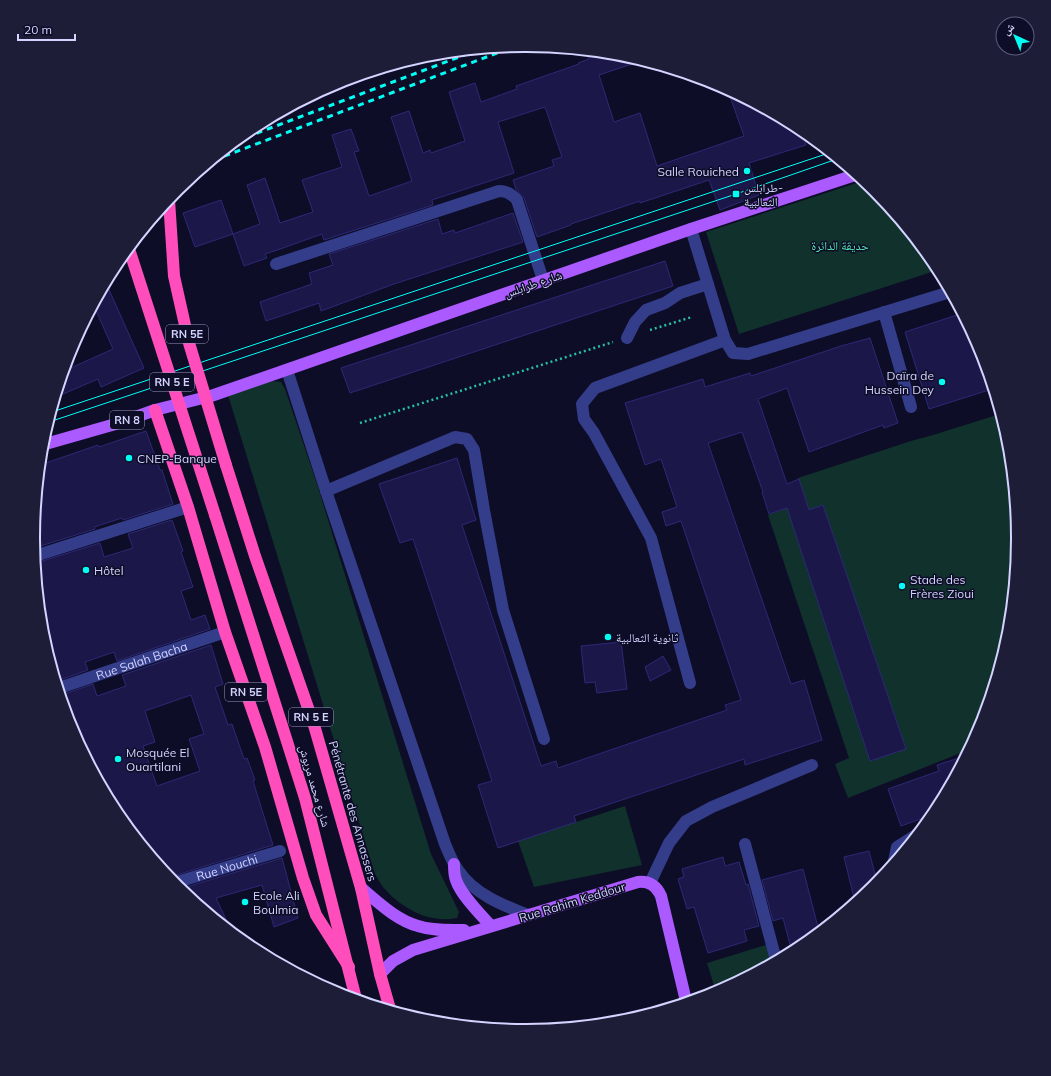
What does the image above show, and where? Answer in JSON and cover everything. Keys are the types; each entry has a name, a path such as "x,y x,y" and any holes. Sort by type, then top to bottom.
{"highway":[{"name":"RN 5E","path":"170,208 174,276 190,343 226,465"},
{"name":"شارع محمد مربوش","path":"131,255 305,798 355,993"},
{"name":"RN 5E","path":"155,410 188,507 225,632 265,747 303,878 316,915 349,967"},
{"name":"Pénétrante des Annassers","path":"226,465 255,556 314,725 361,888 380,974 388,1004"}],"main road":[{"name":"شارع طرابلس","path":"155,410 212,396 543,280 850,177"},
{"name":"RN 8","path":"49,443 119,423 155,410"},
{"path":"454,864 456,880 460,887 490,926"},
{"name":"Rue Rahim Keddour","path":"380,974 393,961 413,950 638,882 644,881 650,883"},
{"path":"650,883 655,886 661,896 685,997"},
{"path":"361,888 406,922 432,930 478,930"}],"street":[{"path":"276,264 499,191 504,191 509,192 516,200 543,280"},
{"path":"692,229 725,340 733,353 748,354 945,293"},
{"path":"628,338 635,322 646,310 665,303 680,293 708,284"},
{"path":"884,312 911,407"},
{"path":"690,683 651,538 594,432 584,419 582,404 595,388 725,340"},
{"path":"287,370 326,492 440,832 454,864 466,879 482,894 501,904 528,915"},
{"path":"326,492 456,437 468,439 474,450 503,610 544,739"},
{"path":"41,554 188,507"},
{"name":"Rue Salah Bacha","path":"64,686 225,632"},
{"path":"650,883 669,843 686,821 712,807 812,765"},
{"path":"896,852 897,847 904,843"},
{"path":"745,844 774,954"},
{"name":"Rue Nouchi","path":"181,880 280,851"}],"path":[{"path":"360,423 692,317"}],"green space":[{"name":"حديقة الدائرة","path":"857,183 891,218 911,242 932,272 739,334 706,232"},
{"path":"271,381 281,382 285,389 317,484 431,854 459,912 457,918 436,919 416,913 398,902 390,895 375,874 228,395"},
{"name":"Stade des Frères Zioui","path":"995,416 1002,443 1010,506 1010,570 1002,633 985,694 961,753 848,798 835,764 849,758 768,515 806,501 798,478"},
{"path":"625,806 642,865 534,887 518,841"},
{"path":"769,944 772,955 714,986 707,963"}],"building":[{"path":"588,57 631,64 599,75 614,122 640,113 657,166 744,136 731,98 795,134 805,141 806,145 749,163 759,195 720,210 709,180 640,203 640,201 537,237 524,198 516,189 513,180 554,166 552,160 562,157 545,107 498,122 514,173 432,200 433,205 324,240 322,234 265,254 267,258 244,266 233,234 260,224 247,185 265,178 280,223 313,212 302,180 342,167 332,135 351,129 359,151 354,152 369,196 412,181 391,117 409,111 423,153 430,150 431,153 465,141 449,92 475,83 481,102 517,89 516,86 579,64 578,63 589,59"},
{"path":"221,200 233,234 195,247 183,213"},
{"path":"513,213 523,242 394,284 321,311 319,303 266,321 260,302 312,284 309,273 333,265 329,254 438,219 442,234 454,230 455,233"},
{"path":"665,261 673,286 350,393 341,368"},
{"path":"109,289 144,368 101,387 98,379 62,394 71,368 113,349 96,311"},
{"path":"957,315 974,352 988,390 929,409 905,332"},
{"path":"870,338 898,423 884,428 883,425 809,452 787,388 758,399 787,484 799,479 809,510 823,505 906,749 870,761 787,508 769,514 742,432 708,443 791,684 804,680 822,740 745,765 744,759 574,816 576,822 498,848 478,785 492,781 413,539 400,543 379,484 457,458 476,520 462,525 541,766 556,761 558,768 727,710 725,705 741,700 681,521 666,526 662,512 677,507 661,459 645,465 625,403 703,379 705,387 750,373 751,376 841,346"},
{"path":"146,431 160,470 162,470 173,504 123,520 122,518 94,527 95,529 40,546 41,506 46,463 98,445 99,447"},
{"path":"172,520 183,551 181,552 193,587 181,591 191,620 205,615 210,629 117,661 114,652 85,662 88,670 62,679 49,633 44,601 41,562 100,543 104,557 133,548 128,534"},
{"path":"621,642 627,689 597,693 595,682 585,683 581,646"},
{"path":"211,645 223,684 215,687 228,725 232,724 244,759 247,758 255,780 253,781 273,845 176,875 160,858 140,834 105,781 77,724 66,693 93,684 97,696 126,686 122,675","holes":["191,695 204,734 189,739 200,771 157,786 143,746 155,742 145,711"]},
{"path":"663,656 671,670 650,681 645,667"},
{"path":"958,758 946,781 922,819 901,826 888,789 939,771 937,765"},
{"path":"869,851 875,875 853,896 844,857"},
{"path":"723,857 725,866 739,862 746,885 748,884 759,926 744,930 747,941 708,953 694,907 687,909 678,879 684,877 682,869"},
{"path":"282,858 298,918 274,927 262,885 216,898 226,920 188,887"},
{"path":"803,869 818,925 790,945 783,918 773,921 762,880"}],"tram line":[{"path":"58,410 823,155"},
{"path":"55,420 831,161"}],"railway":[{"path":"228,155 495,54"},
{"path":"258,133 457,58"}],"place":[{"name":"Salle Rouiched","path":"747,171"},
{"name":"طرابلس- الثعالبية","path":"736,194"},
{"name":"Daïra de Hussein Dey","path":"942,382"},
{"name":"CNEP-Banque","path":"129,458"},
{"name":"Hôtel","path":"86,570"},
{"name":"Stade des Frères Zioui","path":"902,586"},
{"name":"ثانوية الثعالبية","path":"608,637"},
{"name":"Mosquée El Ouartilani","path":"118,759"},
{"name":"Ecole Ali Boulmia","path":"245,902"}]}
